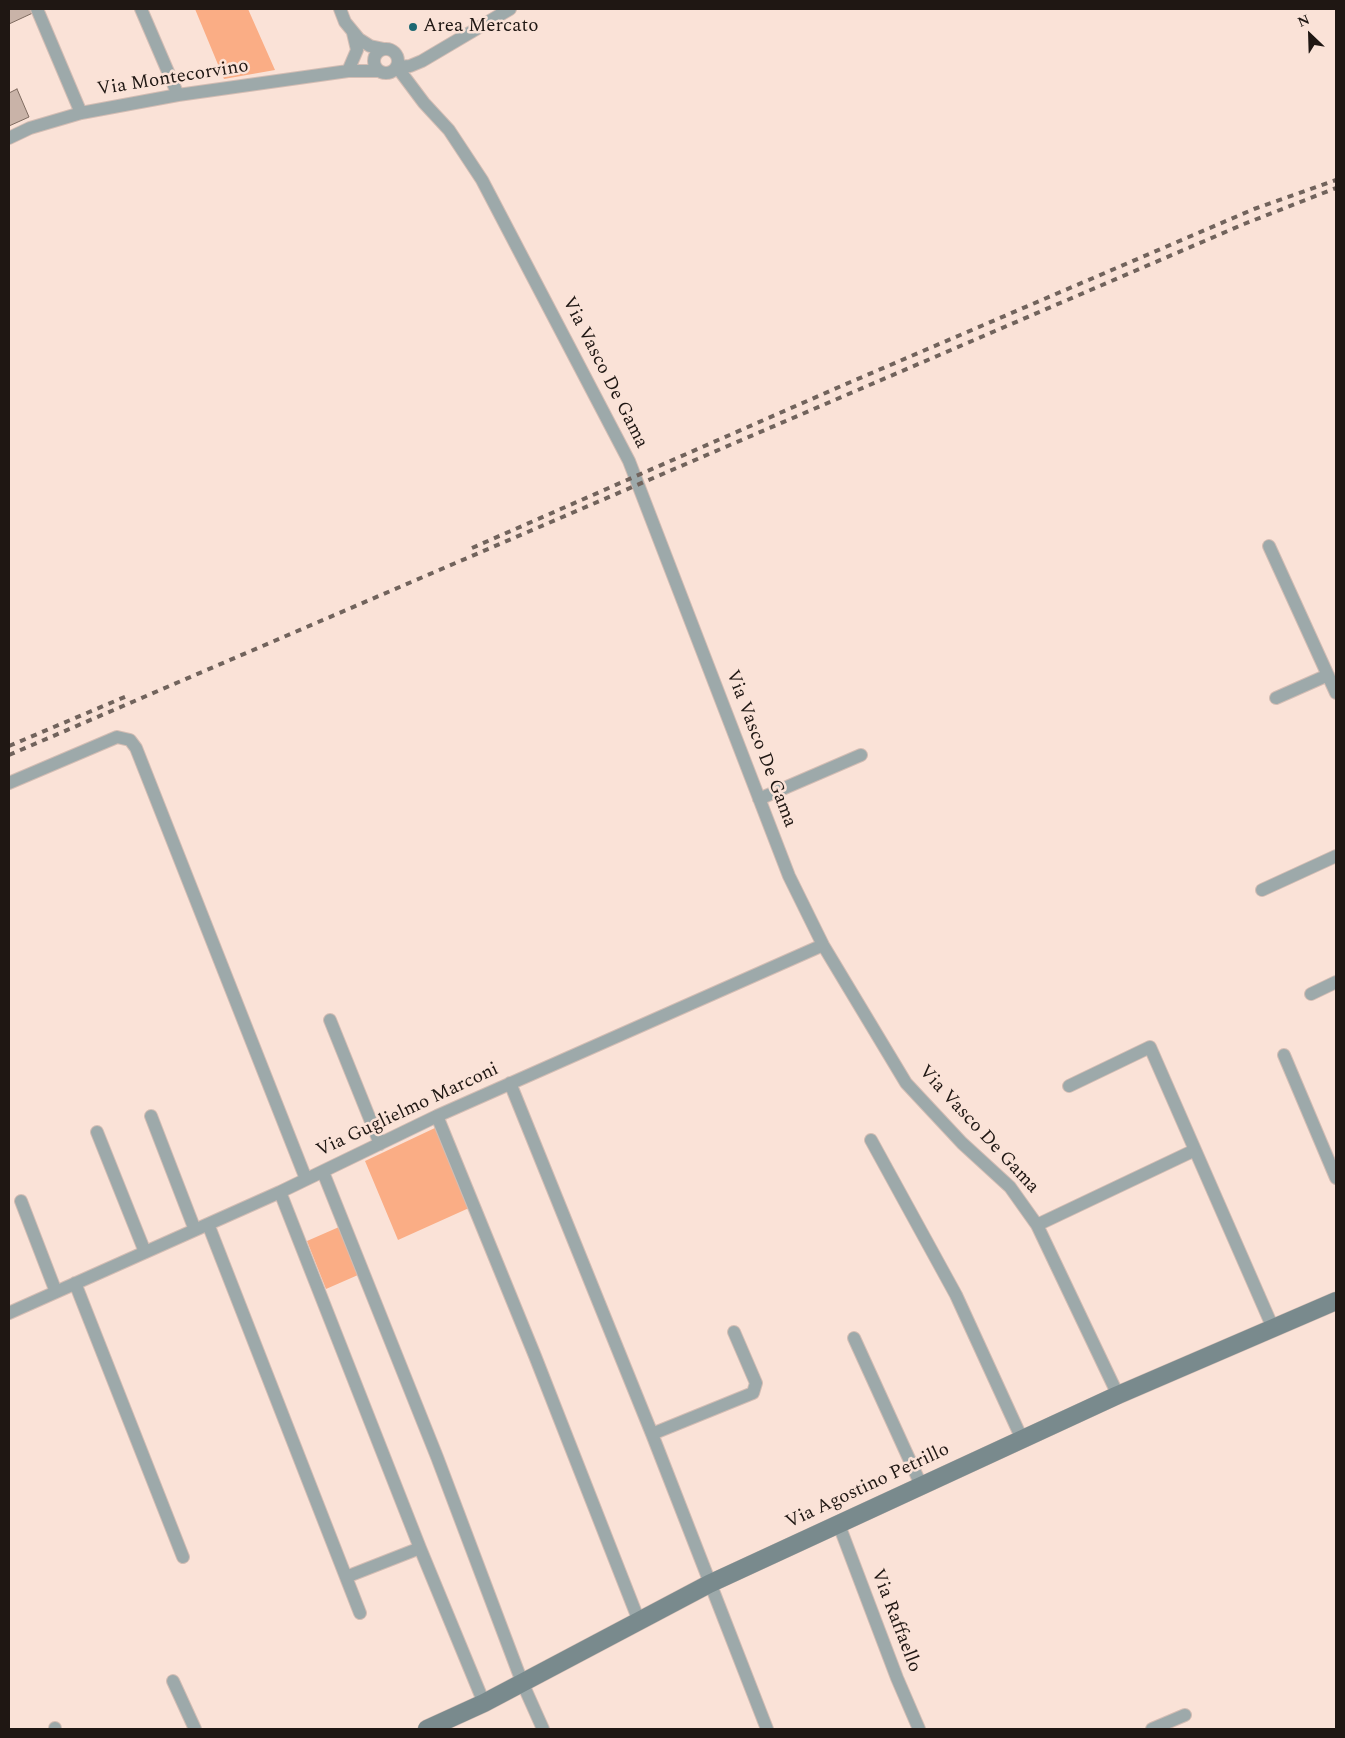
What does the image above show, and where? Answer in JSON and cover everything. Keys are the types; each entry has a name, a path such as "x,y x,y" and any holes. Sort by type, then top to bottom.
{"street":[{"path":"37,9 81,113"},
{"path":"142,9 178,95"},
{"path":"340,9 353,33 358,50 363,54 384,52 421,56 433,54"},
{"name":"Via Montecorvino","path":"9,138 30,128 81,113 178,95 348,71 388,70 410,66 510,9"},
{"path":"353,33 370,46 384,52 398,59 388,70 374,64 384,52"},
{"path":"348,71 358,50"},
{"name":"Via Montecorvino","path":"348,71 384,52"},
{"name":"Via Vasco De Gama","path":"388,70 412,88 449,130 482,180 629,461 789,876 823,945 906,1083 962,1142 1010,1186 1037,1225 1118,1395"},
{"path":"1269,546 1336,694"},
{"path":"1276,698 1328,675"},
{"path":"9,783 117,737 130,740 136,748 306,1179"},
{"path":"759,799 861,755"},
{"path":"1262,890 1336,856"},
{"name":"Via Guglielmo Marconi","path":"9,1313 280,1192 437,1116 823,945"},
{"path":"1311,994 1336,982"},
{"path":"330,1020 380,1144"},
{"path":"1069,1086 1150,1047 1273,1328"},
{"path":"1284,1055 1336,1178"},
{"path":"510,1083 652,1434 767,1729"},
{"path":"151,1116 195,1230"},
{"path":"437,1116 640,1621"},
{"path":"97,1132 145,1252"},
{"path":"871,1140 956,1295 1022,1439"},
{"path":"1037,1225 1195,1150"},
{"path":"323,1172 436,1457 522,1682 543,1729"},
{"path":"280,1192 420,1548 484,1703"},
{"path":"20,1201 56,1292"},
{"path":"208,1224 360,1612"},
{"path":"75,1283 183,1557"},
{"name":"Via Agostino Petrillo","path":"427,1729 484,1703 709,1584 1118,1395 1336,1301"},
{"path":"652,1434 754,1393 756,1383 734,1332"},
{"path":"854,1338 921,1485"},
{"name":"Via Raffaello","path":"839,1525 897,1678 919,1729"},
{"path":"346,1577 420,1548"},
{"path":"173,1681 195,1729"},
{"path":"1152,1729 1185,1715"}],"shaded area":[{"path":"195,9 248,9 275,70 224,79"},
{"path":"437,1127 469,1208 398,1240 365,1161"},
{"path":"339,1227 358,1275 326,1289 307,1241"}],"building":[{"path":"9,9 36,9 37,11 9,24"},
{"path":"17,89 29,117 9,126 9,93"}],"railway":[{"path":"472,548 839,387 1254,209 1336,180"},
{"path":"9,755 1244,224 1336,188"},
{"path":"9,746 127,696"}],"place":[{"name":"Area Mercato","path":"413,27"}]}
